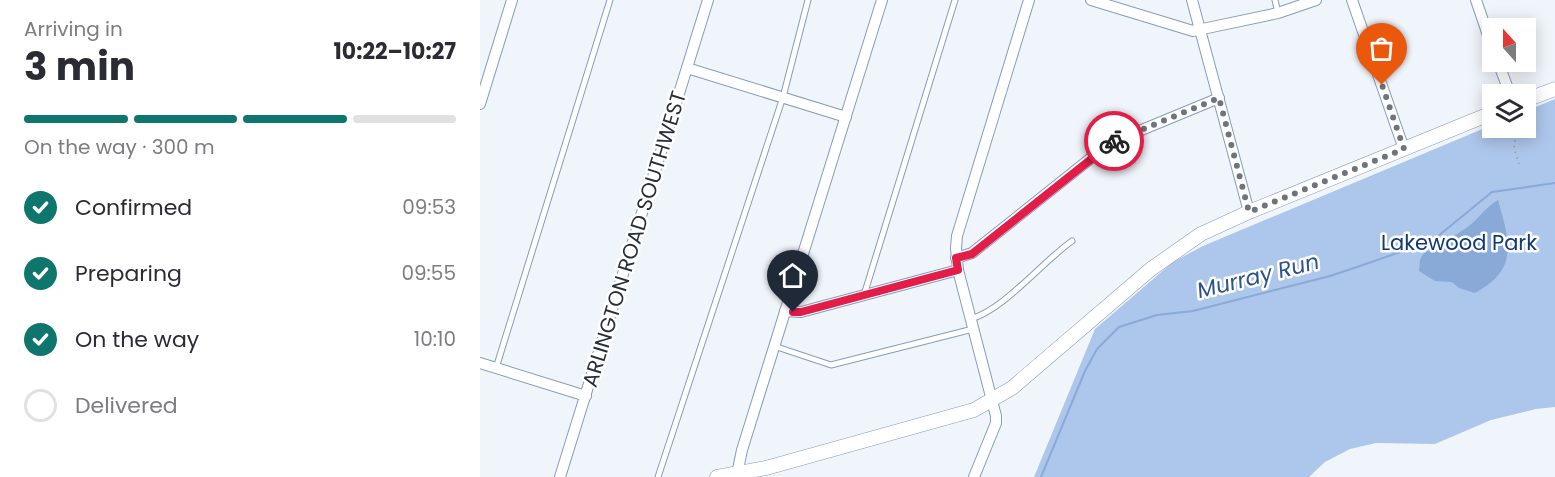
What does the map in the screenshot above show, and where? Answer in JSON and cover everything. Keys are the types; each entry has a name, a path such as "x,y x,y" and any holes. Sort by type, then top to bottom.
{"main road":[{"path":"1536,96 1555,89"},
{"path":"717,477 960,416 1012,387 1184,244 1216,226 1482,117"}],"street":[{"path":"480,104 512,0"},
{"name":"ARLINGTON ROAD SOUTHWEST","path":"560,477 708,0"},
{"path":"736,474 882,0"},
{"path":"974,477 996,423 996,416 957,264 957,236 1029,0"},
{"path":"1091,0 1185,29 1200,30 1278,13 1316,0"},
{"path":"1192,0 1249,212"},
{"path":"1352,0 1404,149"},
{"path":"1476,0 1482,18"},
{"path":"687,68 846,117"},
{"path":"785,311 801,312 864,295 957,264 1110,143 1219,98"},
{"path":"480,363 586,396"}],"lane":[{"path":"496,368 610,0"},
{"path":"657,477 783,98 808,0"},
{"path":"864,295 955,0"},
{"path":"1275,0 1278,13"},
{"path":"774,346 831,365 972,324 1072,241"}],"path":[{"path":"1515,138 1514,148 1519,164"}],"green space":[{"name":"Lakewood Park","path":"1555,99 1555,407 1536,409 1491,420 1435,444 1376,443 1350,449 1325,462 1309,477 1034,477 1095,329 1173,262 1203,246 1482,129 1482,138 1536,138 1536,107"}],"shaded area":[{"path":"1498,200 1505,228 1507,252 1505,264 1489,284 1475,293 1459,288 1452,282 1435,281 1419,271 1423,254 1469,226"}],"waterway":[{"name":"Murray Run","path":"1041,477 1085,371 1097,349 1119,327 1157,315 1193,311 1330,276 1432,241 1492,192 1555,183"}],"way so far":[{"path":"1114,141 1219,98 1249,212 1404,149 1382,85"}],"route":[{"path":"793,312 801,312 958,270 956,258 972,254 1114,141"}]}
